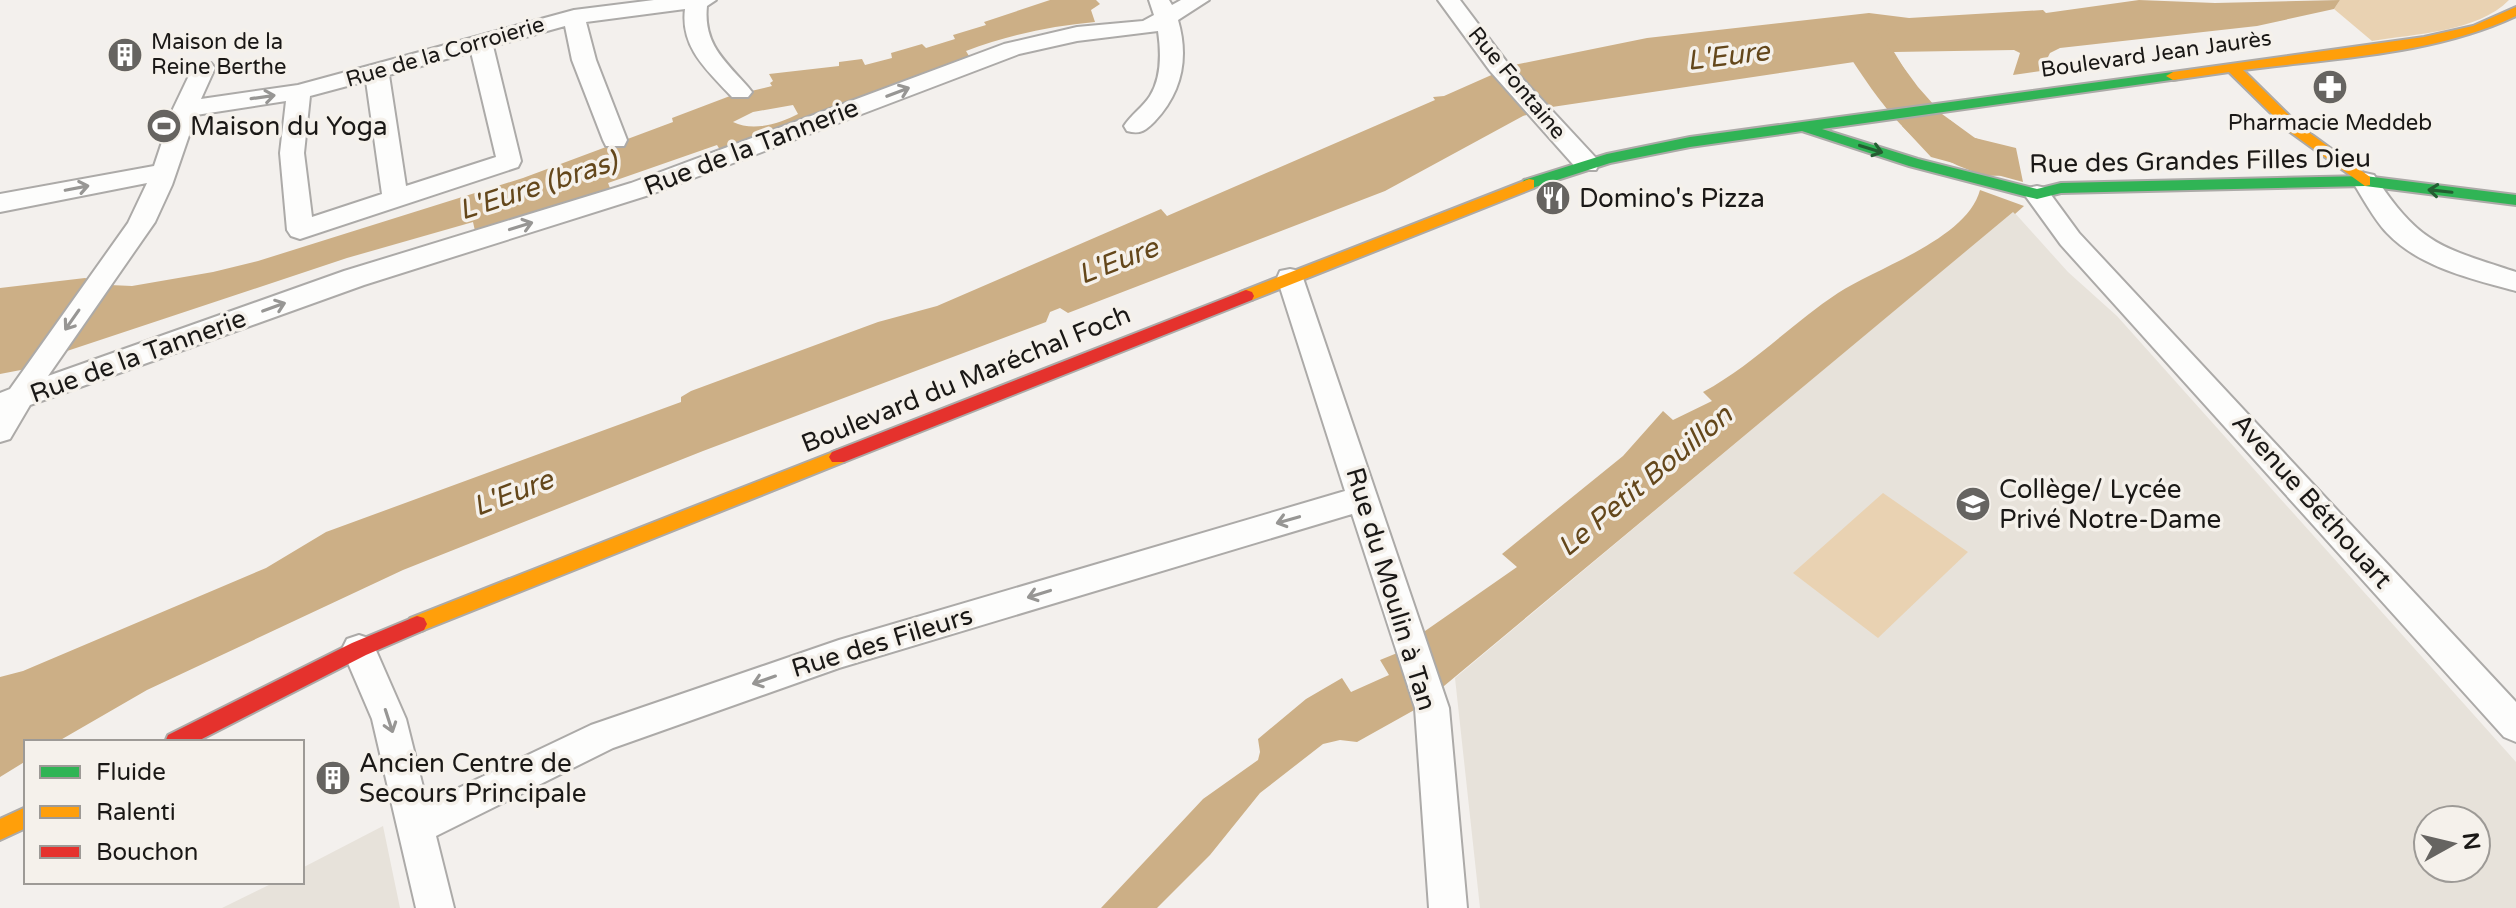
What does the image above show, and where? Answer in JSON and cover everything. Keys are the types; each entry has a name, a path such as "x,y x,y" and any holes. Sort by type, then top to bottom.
{"main road":[{"name":"Boulevard Jean Jaurès","path":"1797,126 2233,68 2437,37 2484,27 2516,11"},
{"path":"2233,68 2295,129 2365,181"},
{"name":"Rue des Grandes Filles Dieu","path":"1797,126 2030,193 2061,188 2365,181 2516,200"},
{"name":"Boulevard du Maréchal Foch","path":"179,740 359,649 447,611 1514,190 1587,164 1690,142 1797,126"},
{"path":"0,830 24,818"}],"street":[{"path":"697,0 693,31 701,48 740,92"},
{"name":"Rue de la Corroierie","path":"185,109 299,92 574,17 705,0"},
{"name":"Rue de la Tannerie","path":"8,402 354,278 640,189 1012,49 1056,37 1148,27 1163,8 1198,0"},
{"name":"Rue Fontaine","path":"1449,0 1538,114 1587,164"},
{"path":"1136,126 1164,92 1170,54 1163,8"},
{"path":"574,17 584,60 615,140"},
{"path":"299,92 292,153 300,230 509,161 480,42"},
{"path":"0,431 8,402 38,367 105,272 127,247 144,217 203,68"},
{"path":"377,72 395,199"},
{"path":"0,203 163,172"},
{"path":"2365,181 2397,227 2417,243 2447,258 2516,282"},
{"name":"Avenue Béthouart","path":"2030,193 2516,726"},
{"name":"Rue du Moulin à Tan","path":"1290,278 1432,708 1448,908"},
{"name":"Rue des Fileurs","path":"416,827 603,736 824,659 1363,498"},
{"path":"359,649 389,719 435,908"}],"shaded area":[{"path":"2340,0 2509,0 2496,11 2463,25 2372,41 2334,9"},
{"name":"Collège/ Lycée Privé Notre-Dame","path":"2013,211 2068,272 2117,316 2516,762 2516,908 1480,908 1455,678"},
{"path":"1883,493 1968,552 1878,638 1793,573"},
{"path":"383,826 400,908 222,908 271,884 304,884 304,867"}],"water":[{"name":"L'Eure (bras)","path":"1050,0 1096,0 1100,4 1091,10 1095,22 1030,32 982,45 966,51 969,56 720,150 717,145 608,183 610,188 475,231 473,222 347,258 67,351 26,369 0,374 0,288 85,278 110,285 132,286 258,261 523,178 673,122 672,118 730,96 772,86 769,74 839,66 839,62 862,59 865,65 892,58 891,53 922,44 926,48 955,39 953,35 986,25 984,22","holes":["793,105 798,114 766,126 733,122 753,112"]},
{"name":"L'Eure","path":"2139,0 2215,3 2340,0 2334,9 2257,26 2060,48 2050,53 2041,71 2013,75 2020,53 2014,50 1894,52 1918,91 1886,95 1861,61 1552,107 1523,116 1385,191 1068,313 1060,308 1050,312 1046,322 703,451 403,570 147,690 60,740 24,740 24,762 0,777 0,677 23,671 266,568 326,532 681,402 681,397 691,391 878,322 937,306 1161,209 1167,216 1435,100 1433,97 1444,96 1514,65 1647,38 1869,13 1909,18 2043,10 2046,13"},
{"path":"1950,120 1971,137 2016,148 2023,182 1931,157 1902,126"},
{"path":"1980,190 2024,206 1432,696 1415,638 1517,567 1502,554 1623,456 1663,411 1673,420 1712,401 1703,392 1739,370 1838,293 1940,237 1972,207"},
{"path":"1407,649 1425,704 1357,742 1340,740 1323,744 1260,793 1210,855 1157,908 1101,908 1203,799 1258,760 1258,739 1306,699 1342,678 1351,692 1389,675 1380,660"}],"waterway":[{"name":"Le Petit Bouillon","path":"1860,39 1901,97 1939,136 1958,149 1994,162"}],"traffic: fast":[{"path":"1529,184 1607,159 1690,142 2173,76"},
{"path":"1808,129 1914,163 2037,194 2061,188 2365,181 2516,200"}],"traffic: slow":[{"path":"2173,76 2424,41 2477,29 2516,11"},
{"path":"2233,68 2295,129 2365,181"},
{"path":"1246,296 1529,184"},
{"path":"417,624 838,457"},
{"path":"0,830 24,818"}],"traffic: jam":[{"path":"838,457 1246,296"},
{"path":"179,740 359,649 417,624"}],"place":[{"name":"Maison de la Reine Berthe","path":"125,55"},
{"name":"Pharmacie Meddeb","path":"2330,87"},
{"name":"Maison du Yoga","path":"164,126"},
{"name":"Domino's Pizza","path":"1553,198"},
{"name":"Collège/ Lycée Privé Notre-Dame","path":"1973,504"},
{"name":"Ancien Centre de Secours Principale","path":"333,778"}]}
